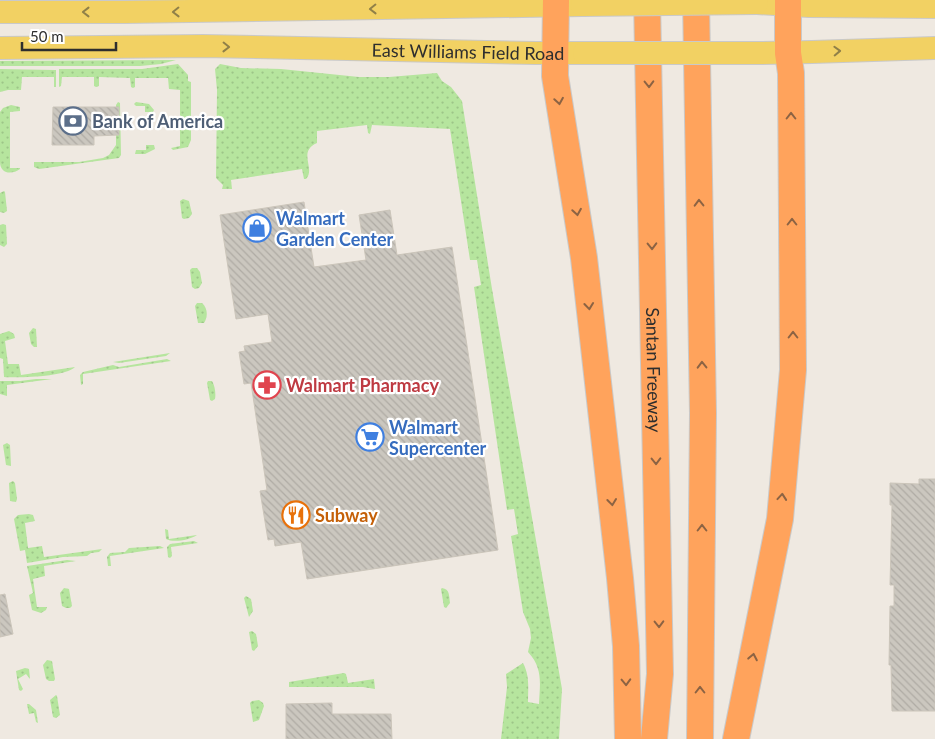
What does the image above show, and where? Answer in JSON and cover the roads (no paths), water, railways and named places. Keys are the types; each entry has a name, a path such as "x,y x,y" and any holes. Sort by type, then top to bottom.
{"highway":[{"name":"Santan Freeway","path":"647,0 660,674 654,739"},
{"path":"696,0 703,413 700,739"},
{"path":"556,2 555,76 584,258 614,515 626,646 628,739"},
{"path":"736,739 780,519 792,380 791,82 788,52 788,2"}],"main road":[{"path":"0,12 205,11 556,2 582,5 788,2 935,6"},
{"path":"107,47 131,38 181,34 192,29 205,11"},
{"name":"East Williams Field Road","path":"0,48 204,46 584,53 788,52 935,48"}],"place":[{"name":"Bank of America","path":"73,121"},
{"name":"Walmart Garden Center","path":"257,228"},
{"name":"Walmart Pharmacy","path":"267,385"},
{"name":"Walmart Supercenter","path":"370,437"},
{"name":"Subway","path":"296,515"}]}
